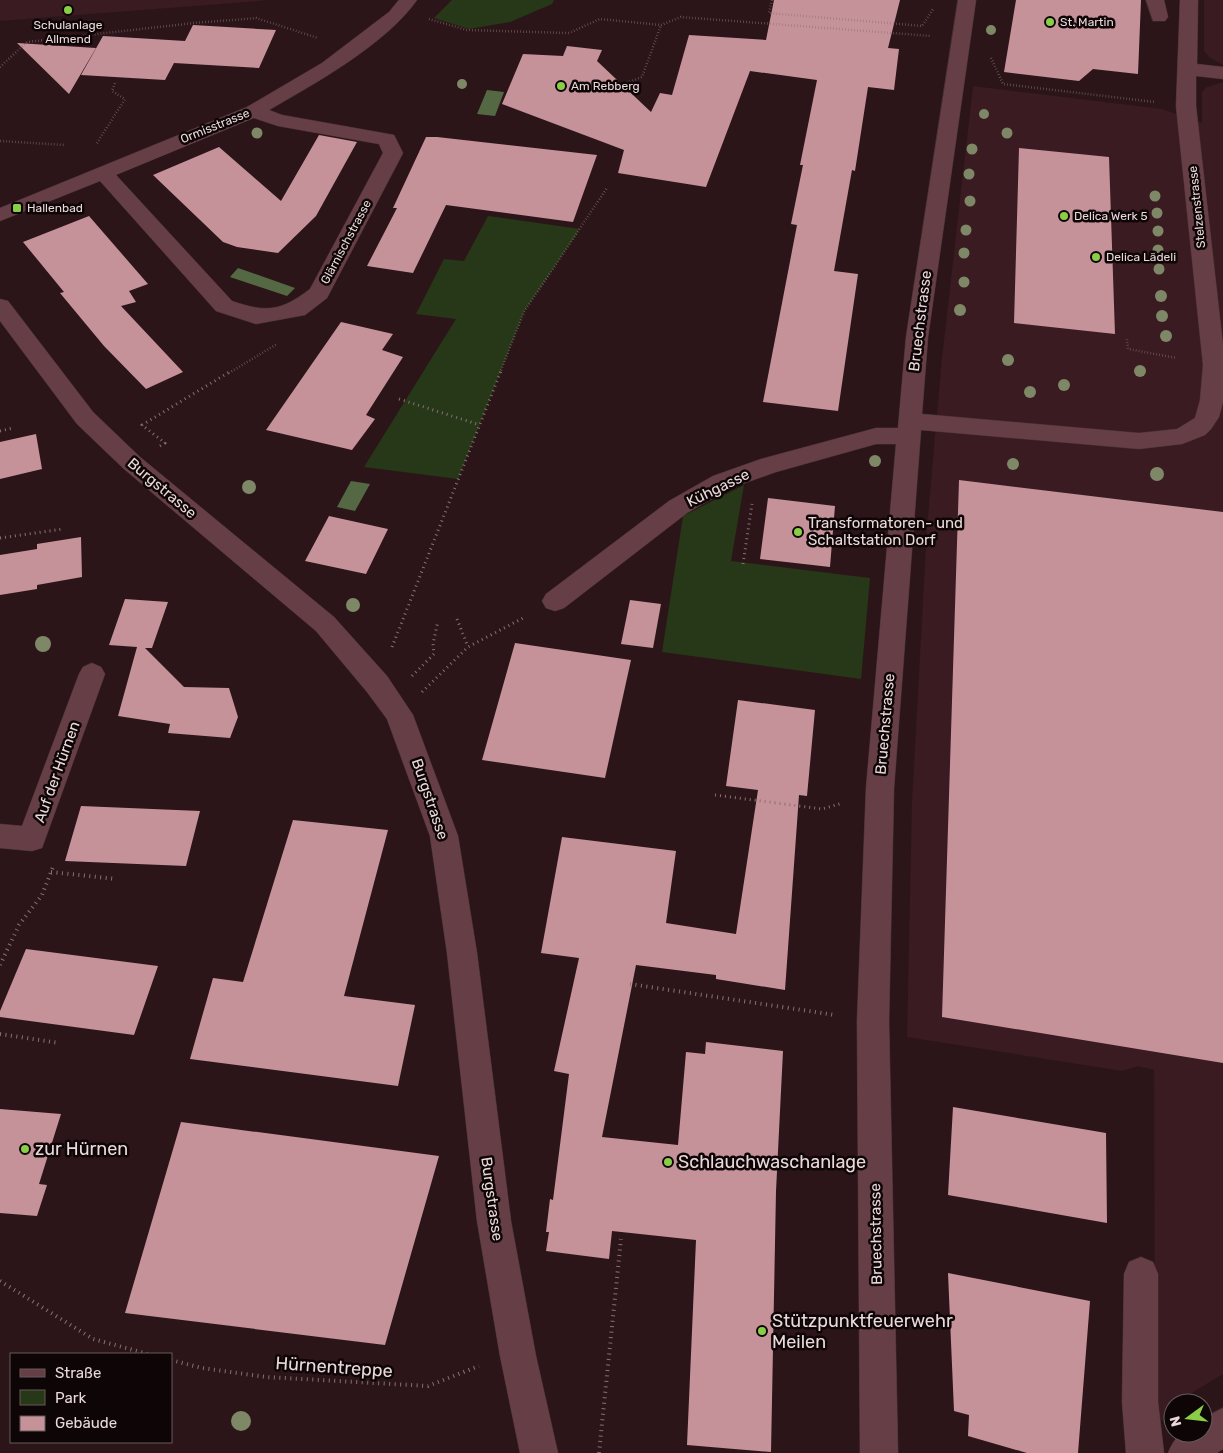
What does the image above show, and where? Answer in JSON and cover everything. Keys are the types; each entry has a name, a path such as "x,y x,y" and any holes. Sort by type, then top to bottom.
{"street":[{"name":"Bruechstrasse","path":"879,1453 874,1001 880,788 917,338 967,0"},
{"name":"Stelzenstrasse","path":"1189,0 1186,106 1214,365 1212,394 1208,413"},
{"name":"Ormisstrasse","path":"0,215 254,110 329,67 404,5"},
{"path":"1188,69 1223,73"},
{"name":"Glärnischstrasse","path":"102,172 224,306 256,317 297,310 319,293 392,153 387,139 278,120 254,110"},
{"name":"Burgstrasse","path":"0,306 85,418 132,463 325,624 377,684 399,715 444,836 462,953 494,1221 518,1356 539,1453"},
{"name":"Kühgasse","path":"555,601 678,507 722,482 758,468 909,429 1132,441 1185,434 1197,430 1205,422 1208,413"},
{"name":"Auf der Hürnen","path":"0,836 32,839 92,674"},
{"path":"1141,1274 1140,1402 1145,1453"},
{"path":"1187,1453 1223,1426"}],"path":[{"path":"772,0 769,13 922,26 935,7"},
{"path":"404,5 467,30 570,32 600,19 660,25 681,17 934,36"},
{"path":"0,67 27,42 256,18 326,41"},
{"path":"613,88 642,77 660,25"},
{"path":"988,50 1003,84 1157,102"},
{"path":"94,148 125,99 112,91 115,83"},
{"path":"0,141 65,145"},
{"path":"377,684 524,312 607,188"},
{"path":"165,443 142,425 290,336 301,318 297,310"},
{"path":"1127,339 1128,349 1176,358"},
{"path":"399,399 480,425"},
{"path":"0,432 13,428"},
{"path":"744,564 758,468"},
{"path":"0,538 63,529"},
{"path":"416,698 468,647 555,601"},
{"path":"457,619 468,647"},
{"path":"424,665 434,654 433,644 438,621"},
{"path":"715,795 822,809 847,801"},
{"path":"0,965 19,925 42,895 55,860 32,839"},
{"path":"51,872 116,879"},
{"path":"630,984 844,1016"},
{"path":"0,1034 59,1042"},
{"path":"599,1453 621,1239"},
{"path":"0,1280 93,1339 144,1353"},
{"name":"Hürnentreppe","path":"172,1360 200,1368 294,1380 428,1386 444,1381 465,1370 486,1364"}],"shaded area":[{"name":"Schulanlage Allmend","path":"0,0 271,0 0,21"},
{"path":"1204,0 1223,0 1223,65 1209,57 1204,51"},
{"path":"1223,82 1223,1374 1192,1393 1163,1393 1163,1419 1161,1421 1155,1406 1154,1070 1138,1066 1122,1071 907,1037 912,802 927,527 942,358 973,86 1162,109 1202,123 1202,92 1207,87"},
{"path":"487,90 504,92 495,116 477,114"},
{"path":"238,268 295,288 287,296 230,277"},
{"path":"351,481 370,484 355,511 337,507"}],"green space":[{"path":"452,0 554,0 552,4 510,22 469,29 434,18"},
{"path":"488,216 580,229 524,312 458,479 364,467 456,319 416,314 444,259 464,261"},
{"path":"744,485 731,561 870,578 861,679 662,652 683,516"}],"building":[{"path":"774,0 900,0 888,48 899,49 894,90 868,87 855,171 852,170 834,271 858,274 838,411 763,402 797,225 791,224 803,165 800,165 817,80 750,71 706,187 618,173 624,150 502,104 523,54 563,56 567,46 602,50 597,61 651,112 660,93 672,95 689,35 766,40"},
{"name":"St. Martin","path":"1016,0 1141,0 1138,74 1093,69 1079,81 1004,72"},
{"path":"193,25 276,30 259,68 174,63 165,80 81,75 103,36 185,41"},
{"path":"17,43 96,48 69,94"},
{"path":"319,135 357,142 316,216 278,253 237,247 223,242 153,175 219,147 281,201"},
{"path":"426,137 597,155 573,222 446,205 413,273 367,266 397,208 393,208"},
{"name":"Delica Werk 5","path":"1019,148 1109,157 1115,334 1014,323"},
{"path":"89,216 148,284 129,291 136,302 121,306 183,372 146,389 104,346 60,293 64,292 23,242"},
{"path":"341,322 393,334 382,350 403,357 366,415 375,419 352,450 266,430"},
{"path":"36,434 42,469 0,479 0,442"},
{"path":"959,480 1223,512 1223,1063 942,1017"},
{"name":"Transformatoren- und Schaltstation Dorf","path":"768,498 835,506 830,567 760,559"},
{"path":"329,516 388,529 366,574 305,561"},
{"path":"81,537 82,577 37,585 37,589 0,595 0,555 37,549 37,544"},
{"path":"125,599 168,602 152,648 145,648 184,687 229,688 238,717 230,738 168,733 170,724 118,716 137,647 109,645"},
{"path":"630,600 661,604 653,648 621,644"},
{"path":"515,643 631,660 605,778 482,760"},
{"path":"738,700 815,710 807,796 799,795 785,990 716,979 716,975 636,965 602,1137 678,1145 686,1052 705,1054 706,1042 783,1051 776,1191 771,1452 687,1445 696,1240 612,1231 609,1259 546,1251 549,1232 546,1232 550,1199 553,1200 569,1074 554,1071 579,958 541,953 562,837 676,851 666,923 736,934 758,790 726,786"},
{"path":"81,806 200,811 186,866 65,861"},
{"path":"293,820 388,830 344,996 415,1005 398,1086 190,1059 213,978 243,982"},
{"path":"26,949 158,966 134,1035 0,1017 0,1011"},
{"path":"953,1107 1106,1133 1107,1223 948,1195"},
{"name":"zur Hürnen","path":"0,1109 61,1114 39,1184 47,1185 37,1216 0,1213"},
{"path":"181,1122 439,1156 385,1345 125,1313"},
{"path":"948,1273 1090,1301 1078,1453 1027,1453 968,1436 969,1415 954,1411"}],"place":[{"name":"Schulanlage Allmend","path":"68,10"},
{"name":"St. Martin","path":"1050,22"},
{"name":"Am Rebberg","path":"561,86"},
{"name":"Hallenbad","path":"17,208"},
{"name":"Delica Werk 5","path":"1064,216"},
{"name":"Delica Lädeli","path":"1096,257"},
{"name":"Transformatoren- und Schaltstation Dorf","path":"798,532"},
{"name":"zur Hürnen","path":"25,1149"},
{"name":"Schlauchwaschanlage","path":"668,1162"},
{"name":"Stützpunktfeuerwehr Meilen","path":"762,1331"}]}
